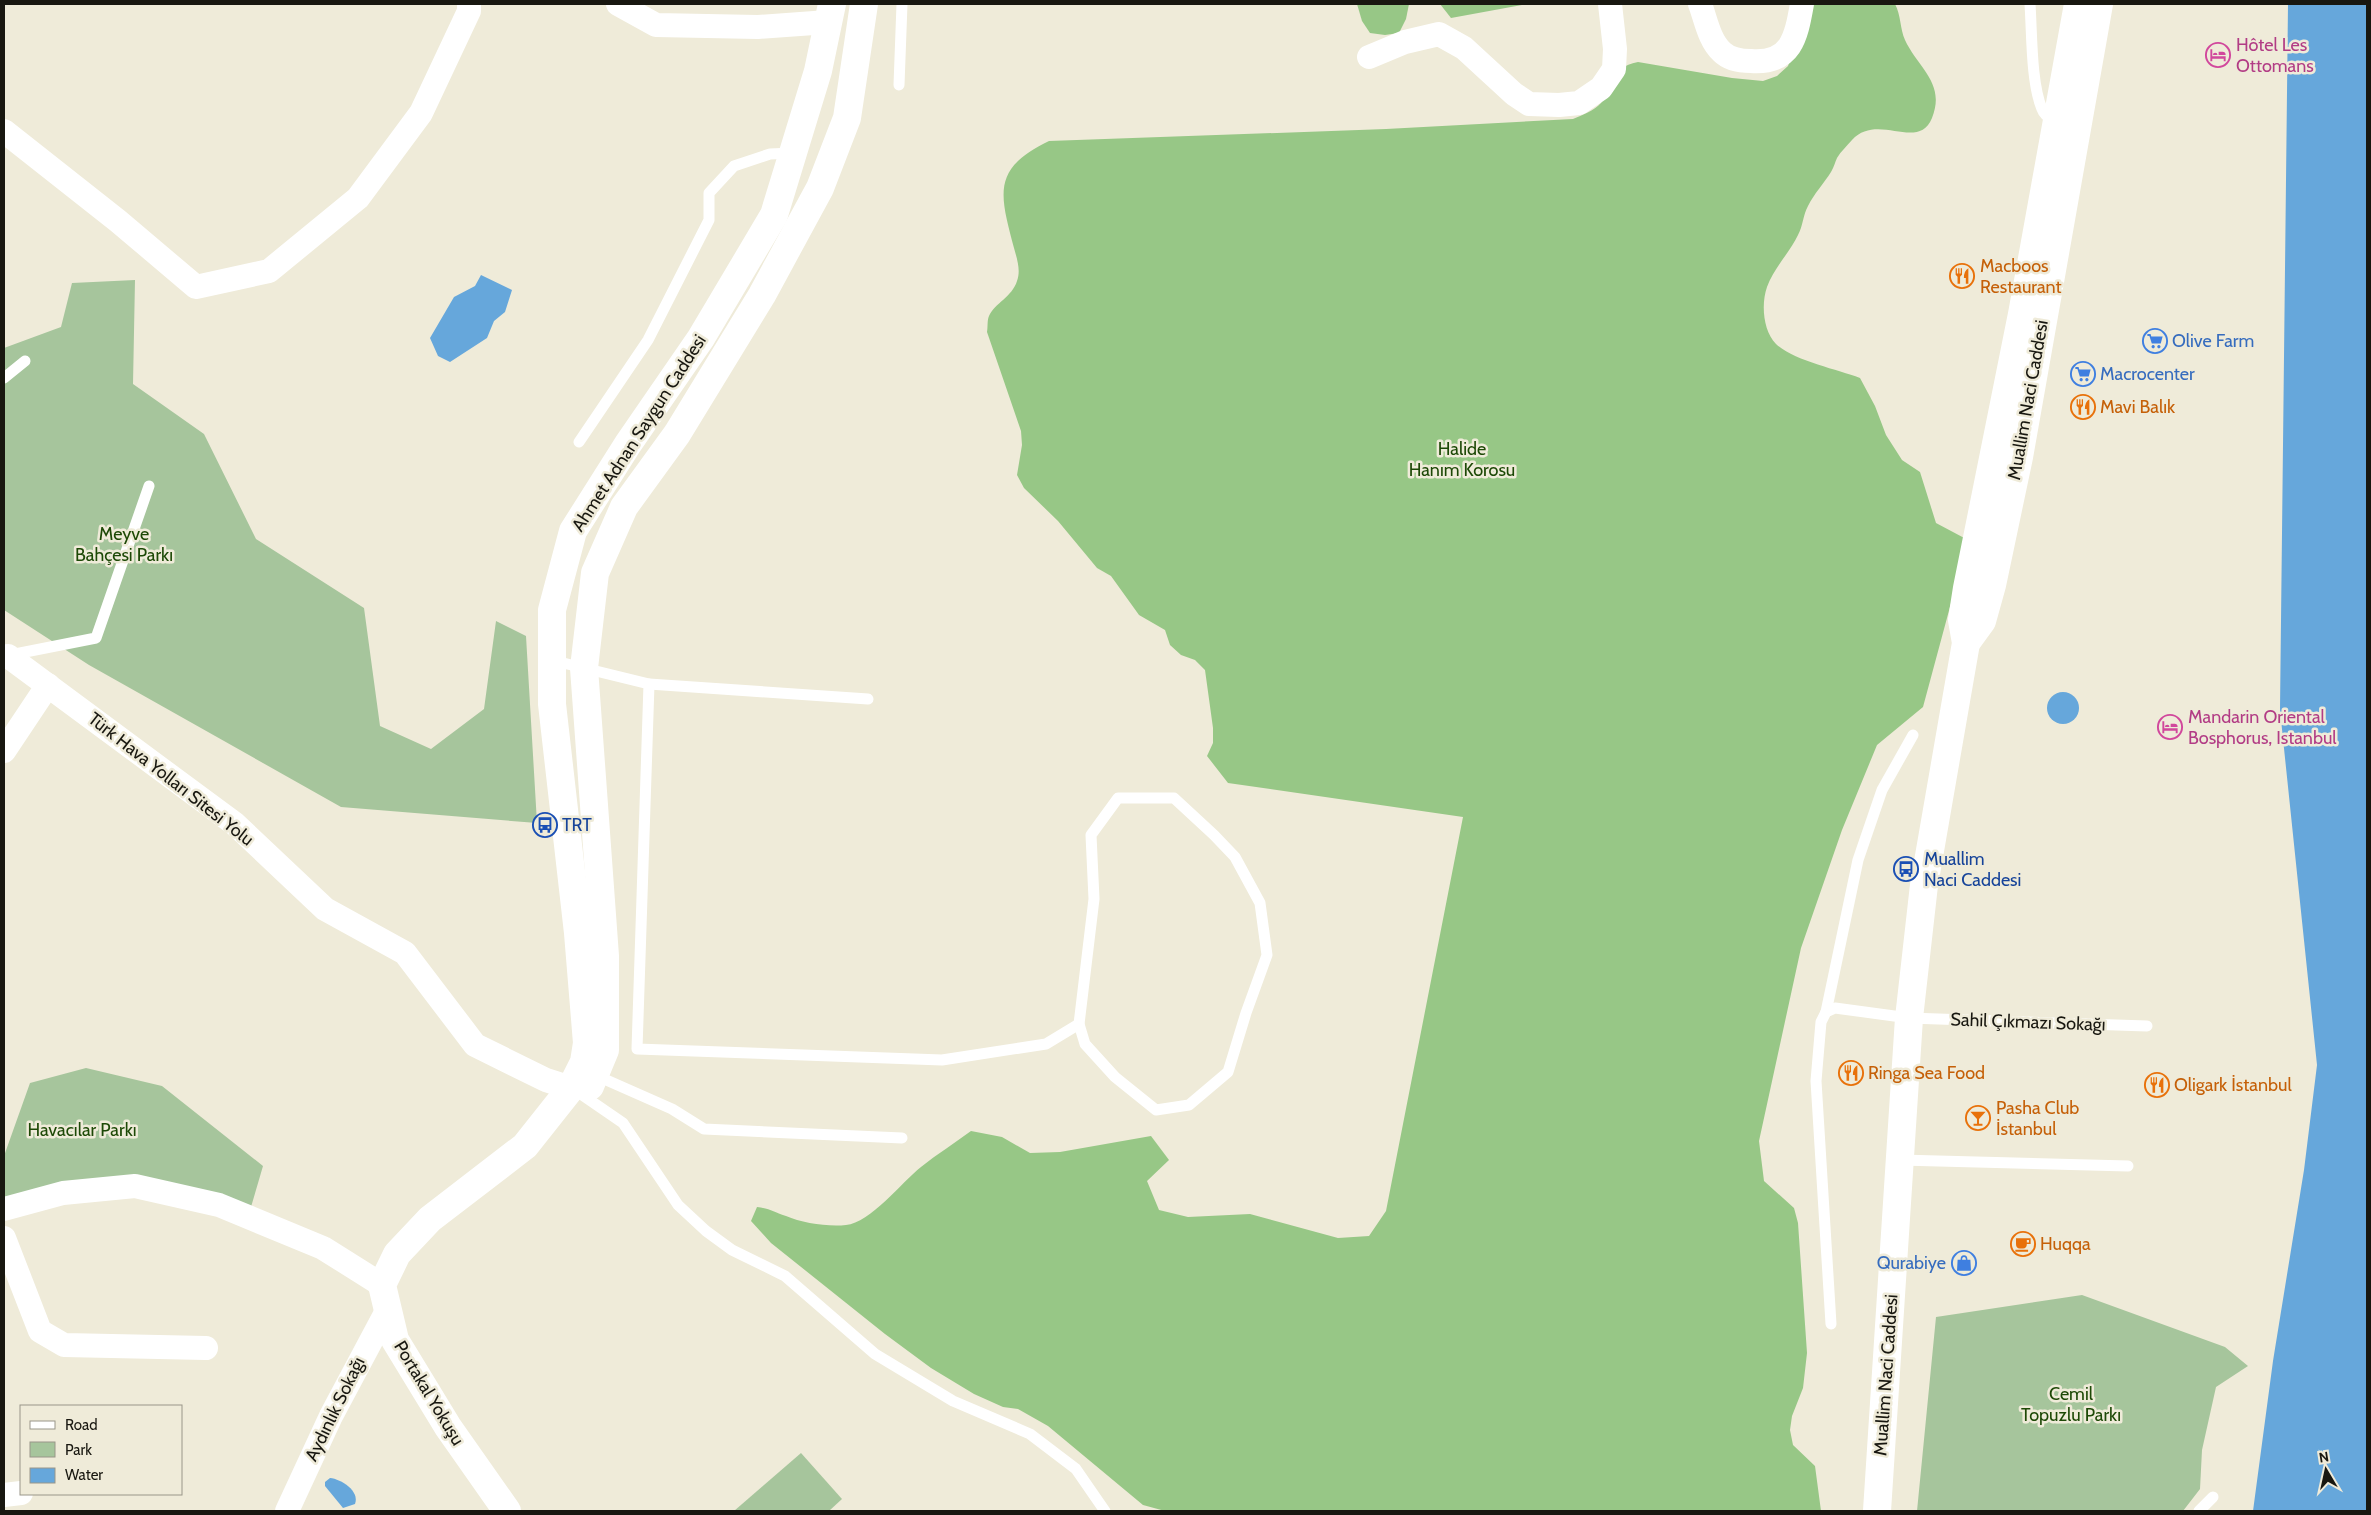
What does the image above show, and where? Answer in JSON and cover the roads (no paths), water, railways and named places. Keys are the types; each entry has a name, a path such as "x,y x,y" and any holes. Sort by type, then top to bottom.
{"main road":[{"name":"Ahmet Adnan Saygun Caddesi","path":"385,1297 397,1254 430,1219 500,1186 549,1145 606,1050 605,956 584,668 595,573 624,507 677,434 762,295 820,188 847,118 864,4"},
{"name":"Muallim Naci Caddesi","path":"1877,1511 1909,1018 1924,885 1966,643 1982,621 1992,585 2019,457 2066,127 2078,4"},
{"name":"Muallim Naci Caddesi","path":"2066,127 2099,4"},
{"name":"Ahmet Adnan Saygun Caddesi","path":"584,1087 586,1043 578,933 552,704 552,610 573,531 628,444 701,338 774,214 818,71 830,13"},
{"name":"Portakal Yokuşu","path":"385,1297 395,1340 448,1427 507,1511"}],"street":[{"path":"4,132 118,221 196,287 269,271 358,198 421,113 469,11 469,4"},
{"path":"618,4 656,25 758,27 830,13"},
{"path":"1370,57 1405,42 1440,34 1464,48 1514,94 1530,104 1559,105 1579,103 1601,88 1614,69 1615,49 1610,4"},
{"path":"1700,4 1712,40 1723,54 1738,60 1766,62 1776,60 1787,51 1798,22 1802,4"},
{"name":"Türk Hava Yolları Sitesi Yolu","path":"6,656 235,824 325,909 405,953 475,1045 546,1080 584,1087"},
{"path":"4,750 48,686"},
{"path":"4,1209 63,1193 135,1186 220,1205 324,1248 385,1297"},
{"path":"4,1238 40,1331 64,1345 206,1348"},
{"name":"Aydınlık Sokağı","path":"287,1511 385,1297"},
{"path":"4,1495 20,1493"}],"lane":[{"path":"899,85 902,4"},
{"path":"2030,4 2037,89 2042,109 2049,118 2066,127"},
{"path":"579,442 648,340 709,220 710,193 734,166 770,154 793,153"},
{"path":"4,378 26,362"},
{"path":"6,656 96,638 149,486"},
{"path":"551,660 650,684 868,699"},
{"path":"650,684 637,1049 942,1060 1046,1044 1079,1024"},
{"path":"1831,1324 1816,1081 1821,1022 1826,1012 1858,860 1882,790 1913,735"},
{"path":"1118,798 1174,798 1235,856 1260,903 1267,956 1246,1012 1228,1072 1189,1105 1156,1110 1115,1077 1084,1044 1079,1024 1094,899 1092,835 1118,798"},
{"name":"Sahil Çıkmazı Sokağı","path":"1826,1012 1835,1008 1909,1018 2148,1026"},
{"path":"584,1087 672,1109 704,1128 902,1138"},
{"path":"584,1087 624,1123 678,1205 706,1231 732,1250 786,1276 875,1354 953,1401 1030,1434 1076,1469 1105,1511"},
{"path":"1900,1160 2128,1166"},
{"path":"2199,1511 2213,1497 2210,1511"}],"water":[{"path":"2288,4 2367,4 2367,1511 2253,1511 2273,1361 2304,1170 2317,1065 2280,710"},
{"path":"481,275 512,290 505,312 494,321 487,338 450,362 438,356 430,338 454,297 475,286"},
{"path":"2063,692 2069,693 2074,697 2078,702 2078,714 2074,719 2069,723 2063,724 2057,723 2052,719 2048,714 2047,708 2048,702 2052,697 2057,693"},
{"path":"330,1478 344,1483 352,1490 356,1499 355,1504 343,1508 325,1486 325,1482"}],"place":[{"name":"Hôtel Les Ottomans","path":"2218,55"},
{"name":"Macboos Restaurant","path":"1962,276"},
{"name":"Olive Farm","path":"2155,341"},
{"name":"Macrocenter","path":"2083,374"},
{"name":"Mavi Balık","path":"2083,407"},
{"name":"Mandarin Oriental Bosphorus, Istanbul","path":"2170,727"},
{"name":"TRT","path":"545,825"},
{"name":"Muallim Naci Caddesi","path":"1906,869"},
{"name":"Ringa Sea Food","path":"1851,1073"},
{"name":"Oligark İstanbul","path":"2157,1085"},
{"name":"Pasha Club İstanbul","path":"1978,1118"},
{"name":"Huqqa","path":"2023,1244"},
{"name":"Qurabiye","path":"1964,1263"}],"park label":[{"name":"Halide Hanım Korosu","path":"1462,459"},
{"name":"Meyve Bahçesi Parkı","path":"124,544"},
{"name":"Havacılar Parkı","path":"82,1130"},
{"name":"Cemil Topuzlu Parkı","path":"2071,1404"}]}
